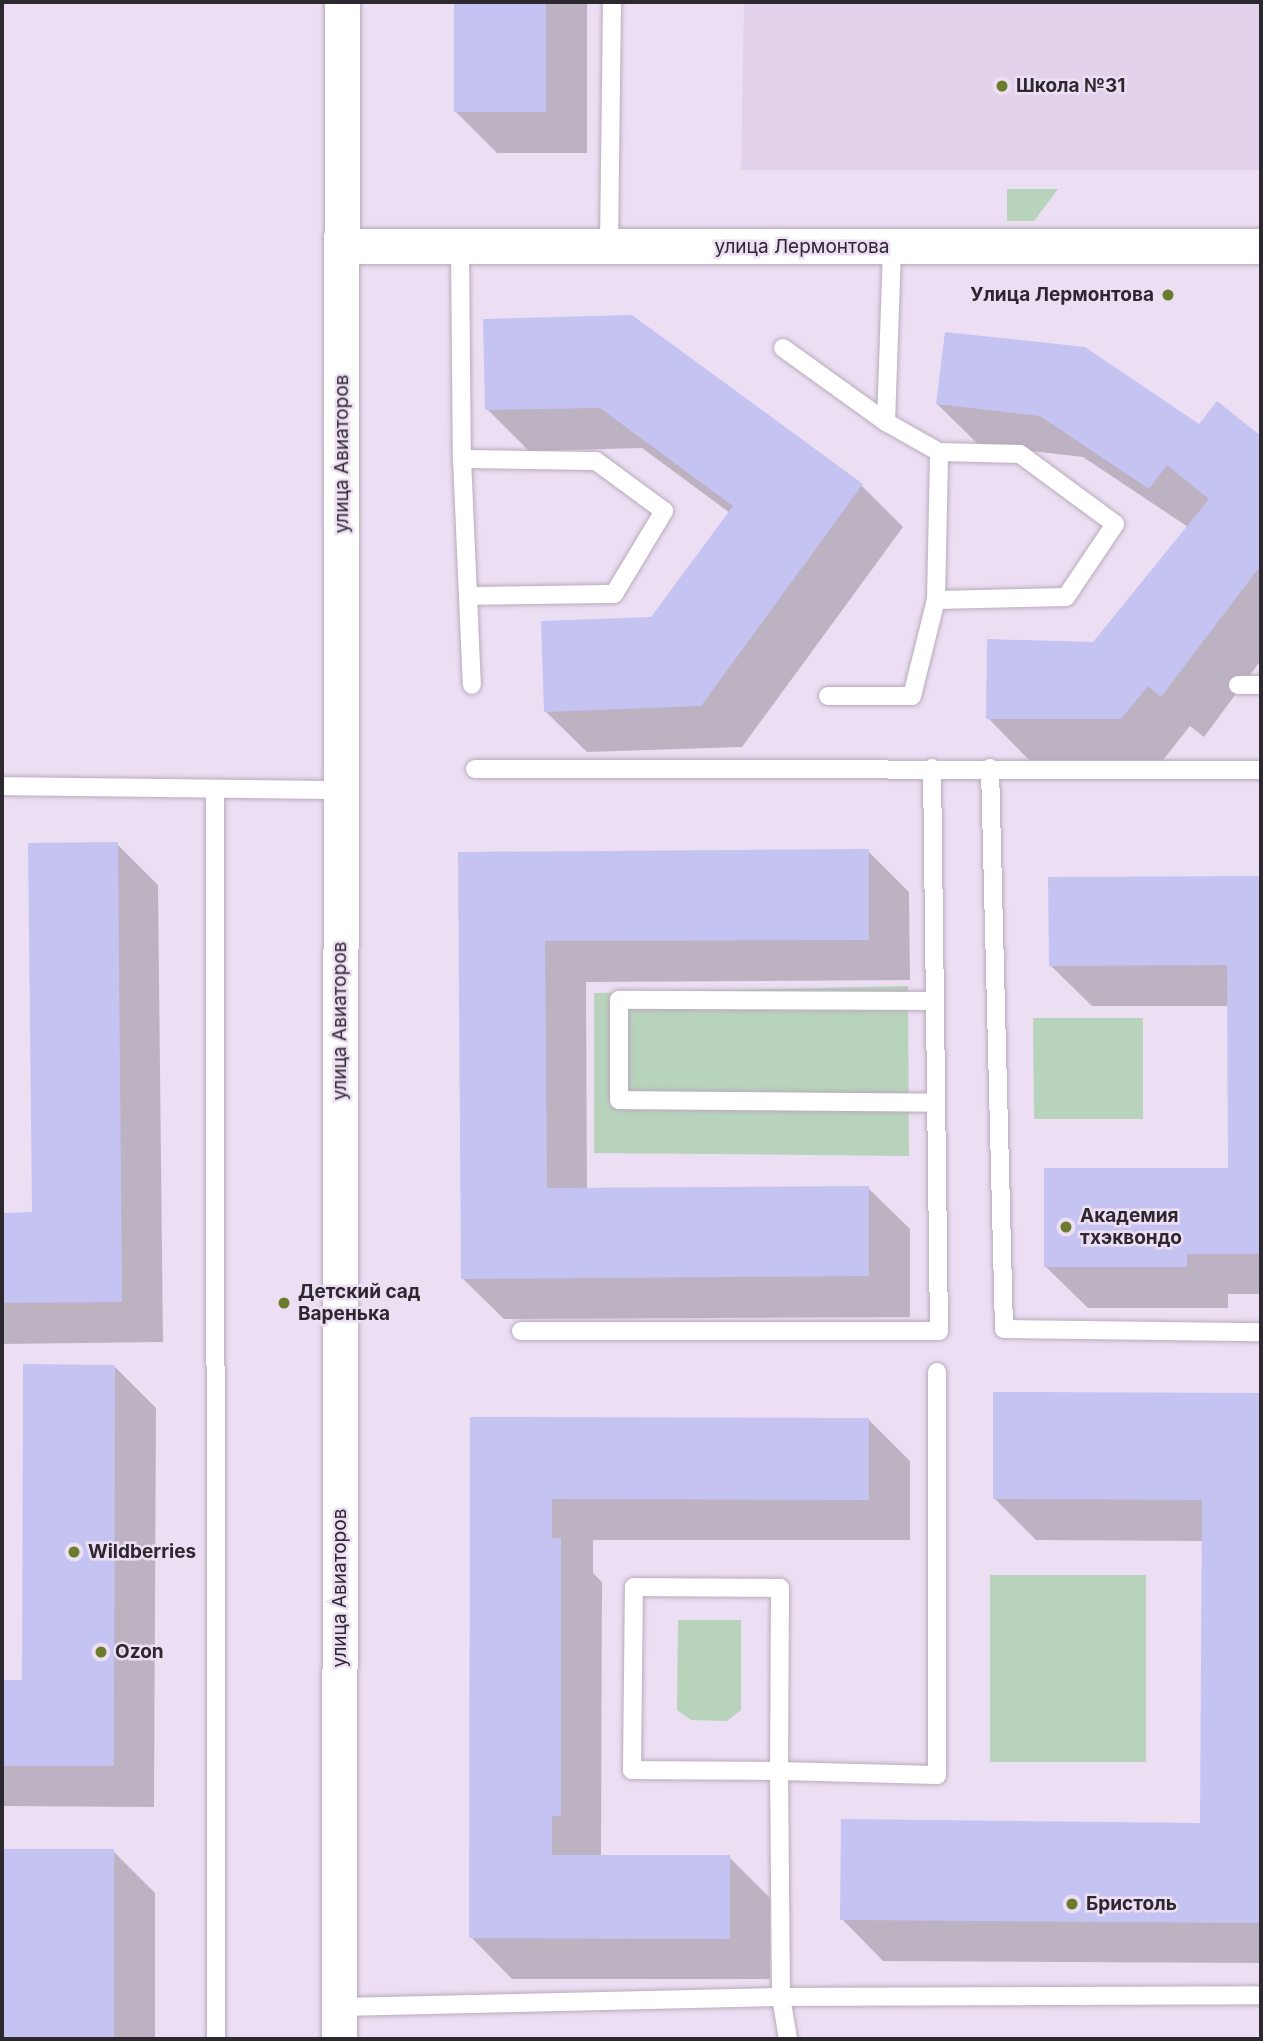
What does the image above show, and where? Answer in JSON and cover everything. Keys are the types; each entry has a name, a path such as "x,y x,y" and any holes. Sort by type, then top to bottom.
{"street":[{"name":"улица Авиаторов","path":"339,2023 342,2"},
{"name":"улица Лермонтова","path":"342,246 1261,246"}],"lane":[{"path":"609,247 612,2"},
{"path":"460,247 462,459 472,685"},
{"path":"886,422 892,247"},
{"path":"783,348 886,422 939,452 1020,454 1115,524 1066,597 936,600"},
{"path":"828,696 912,696 936,600 939,452"},
{"path":"462,459 596,461 664,511 614,594 468,596"},
{"path":"1238,685 1261,685"},
{"path":"521,1331 939,1331 932,768"},
{"path":"990,768 1004,1329 1261,1332"},
{"path":"475,769 1261,770"},
{"path":"2,786 341,790"},
{"path":"215,790 216,2039"},
{"path":"935,1001 619,1000 619,1100 936,1103"},
{"path":"789,2039 780,1997 779,1771 780,1588 634,1587 632,1770 779,1771 937,1775 937,1372"},
{"path":"339,2023 780,1997 1261,1995"}],"shaded area":[{"name":"Школа №31","path":"744,2 1261,2 1261,170 741,170"}],"green space":[{"path":"1007,189 1058,189 1034,221 1007,221"},
{"path":"908,986 909,1156 594,1153 594,993"},
{"path":"1033,1018 1143,1018 1143,1119 1034,1119"},
{"path":"990,1575 1146,1575 1146,1762 990,1762"},
{"path":"678,1620 741,1620 741,1710 727,1721 691,1720 677,1710"}],"building":[{"path":"454,2 546,2 546,112 454,112"},
{"path":"632,315 863,484 701,706 544,712 541,621 651,617 733,506 600,408 485,410 483,319"},
{"path":"945,332 1085,347 1199,424 1217,401 1261,436 1261,565 1161,697 1148,686 1121,719 986,719 987,639 1093,642 1209,499 1167,465 1149,489 1040,416 936,404"},
{"path":"118,842 122,1302 2,1303 2,1213 32,1212 28,843"},
{"path":"869,849 869,940 545,941 547,1188 869,1186 869,1276 461,1279 458,852"},
{"path":"1261,876 1261,1254 1187,1254 1187,1267 1044,1267 1044,1168 1228,1168 1227,965 1049,966 1048,877"},
{"path":"23,1364 115,1365 114,1766 2,1766 2,1680 22,1680"},
{"path":"993,1392 1261,1393 1261,1923 840,1920 841,1819 1200,1823 1202,1500 993,1499"},
{"path":"470,1417 869,1418 869,1500 552,1499 552,1538 561,1538 561,1816 552,1816 552,1855 730,1855 730,1939 469,1938"},
{"path":"2,1849 114,1849 114,2039 2,2039"}],"place":[{"name":"Школа №31","path":"1002,86"},
{"name":"Улица Лермонтова","path":"1168,295"},
{"name":"Академия тхэквондо","path":"1066,1227"},
{"name":"Детский сад Варенька","path":"284,1303"},
{"name":"Wildberries","path":"74,1552"},
{"name":"Ozon","path":"101,1652"},
{"name":"Бристоль","path":"1072,1904"}]}
